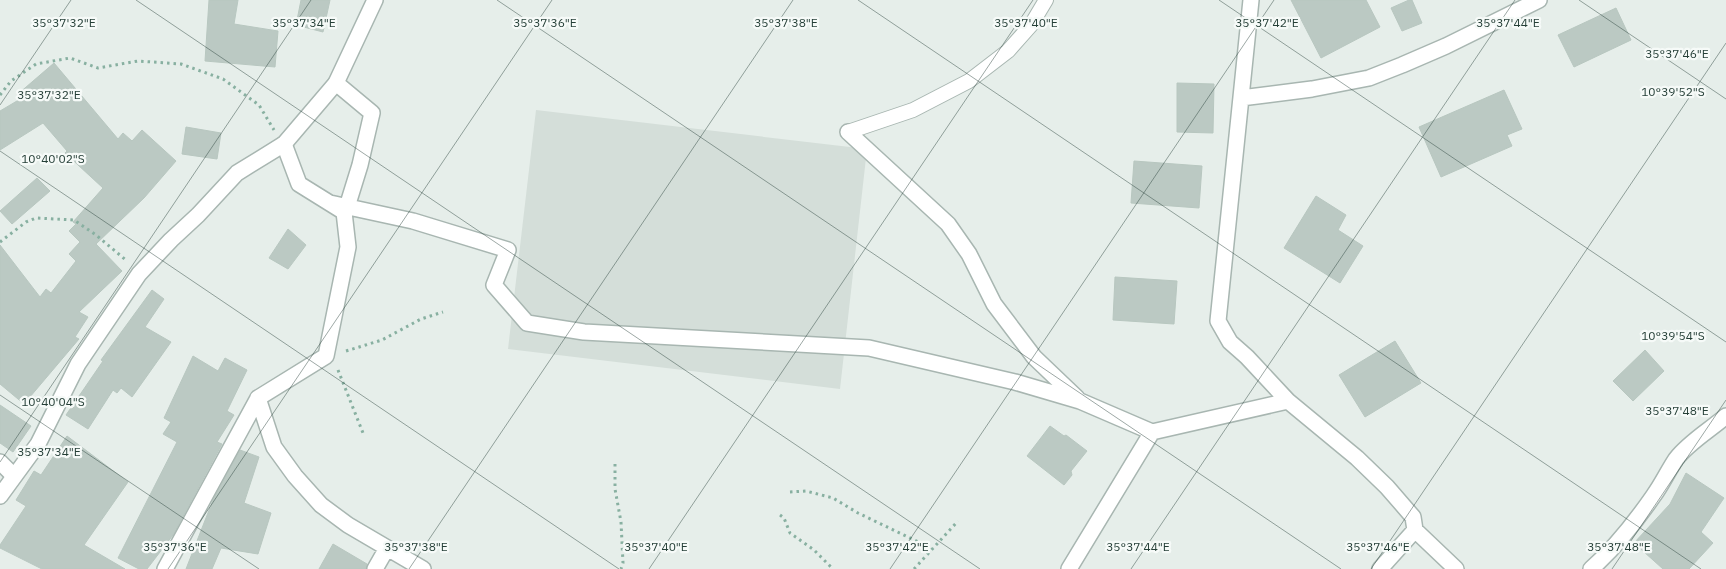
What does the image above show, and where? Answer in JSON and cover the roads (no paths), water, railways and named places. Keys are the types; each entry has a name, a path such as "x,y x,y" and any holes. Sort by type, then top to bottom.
{"street":[{"path":"0,496 38,444 78,364 141,272 237,173 284,144 336,83 375,0"},
{"path":"1251,0 1218,321 1230,342 1247,357 1288,401 1357,458 1388,487 1413,517 1415,530 1456,569"},
{"path":"1241,98 1312,89 1369,78 1446,46 1539,0"},
{"path":"336,83 372,113 360,165 347,206"},
{"path":"848,132 948,224 969,254 994,304 1034,357 1080,401"},
{"path":"165,569 258,398 326,356 348,247 344,212 298,184 284,144"},
{"path":"330,203 413,221 508,250 494,285 527,323 584,332 869,348 1015,382 1080,401 1152,432 1288,401"},
{"path":"258,398 274,447 295,476 328,510 348,525 423,569"},
{"path":"1591,569 1603,558 1654,496 1677,458 1726,416"},
{"path":"1069,569 1152,432"},
{"path":"0,462 14,476"},
{"path":"1380,569 1415,530"},
{"path":"376,569 387,548"}],"lane":[{"path":"848,132 913,110 969,81 1008,51 1031,25 1046,0"}]}
